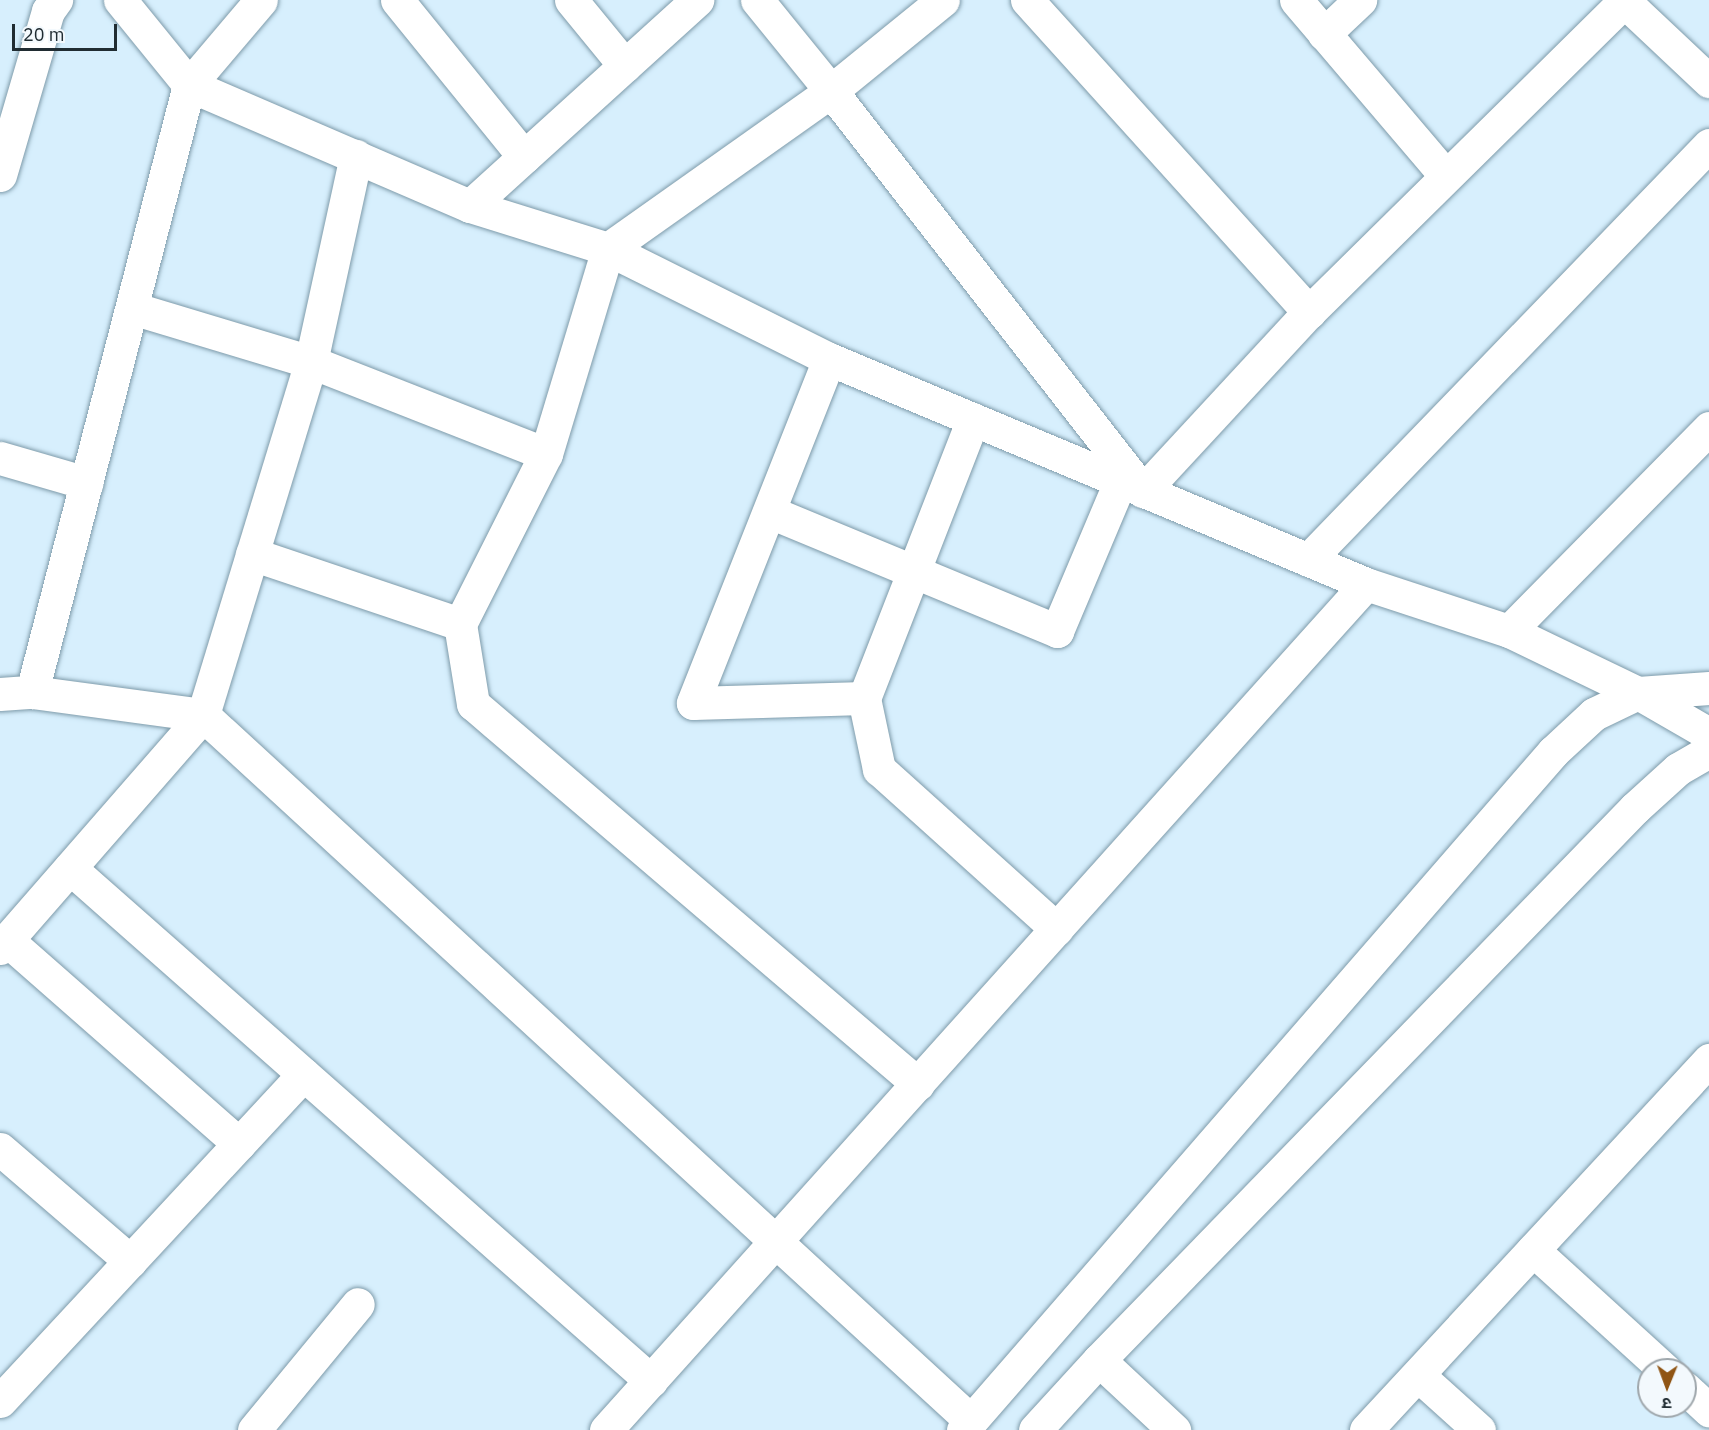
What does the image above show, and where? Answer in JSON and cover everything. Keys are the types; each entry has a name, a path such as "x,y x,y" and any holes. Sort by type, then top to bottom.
{"street":[{"path":"0,175 48,11 57,0"},
{"path":"120,0 189,85 470,206 608,249 830,359 1366,584 1509,631 1638,693 1709,734"},
{"path":"32,692 189,85 261,0"},
{"path":"396,0 524,157"},
{"path":"571,0 625,66"},
{"path":"470,206 698,0"},
{"path":"757,0 831,91 1131,486"},
{"path":"918,1084 473,704 460,624 546,454 608,249 831,91 943,0"},
{"path":"1027,0 1309,312"},
{"path":"1296,0 1444,175"},
{"path":"1324,34 1360,0"},
{"path":"770,512 1057,631 1131,486 1309,312 1444,175 1624,1 1709,81"},
{"path":"1308,560 1709,145"},
{"path":"239,1144 4,944 203,715 310,362 356,156"},
{"path":"132,308 310,362 546,454"},
{"path":"830,359 693,703 864,698"},
{"path":"973,419 864,698 879,769 1057,929"},
{"path":"1509,631 1709,428"},
{"path":"0,458 86,483"},
{"path":"252,554 460,624"},
{"path":"606,1430 1366,584"},
{"path":"0,694 32,692 203,715 776,1242 972,1427 1553,752 1594,714 1638,693 1709,688"},
{"path":"1035,1430 1099,1360 1635,808 1678,769 1709,751"},
{"path":"70,868 651,1381"},
{"path":"1366,1430 1709,1060"},
{"path":"0,1401 303,1074"},
{"path":"0,1149 130,1261"},
{"path":"1533,1250 1652,1358"},
{"path":"254,1430 358,1304"},
{"path":"1099,1360 1174,1430"},
{"path":"1418,1375 1479,1430"},
{"path":"1697,1399 1709,1410"}]}
